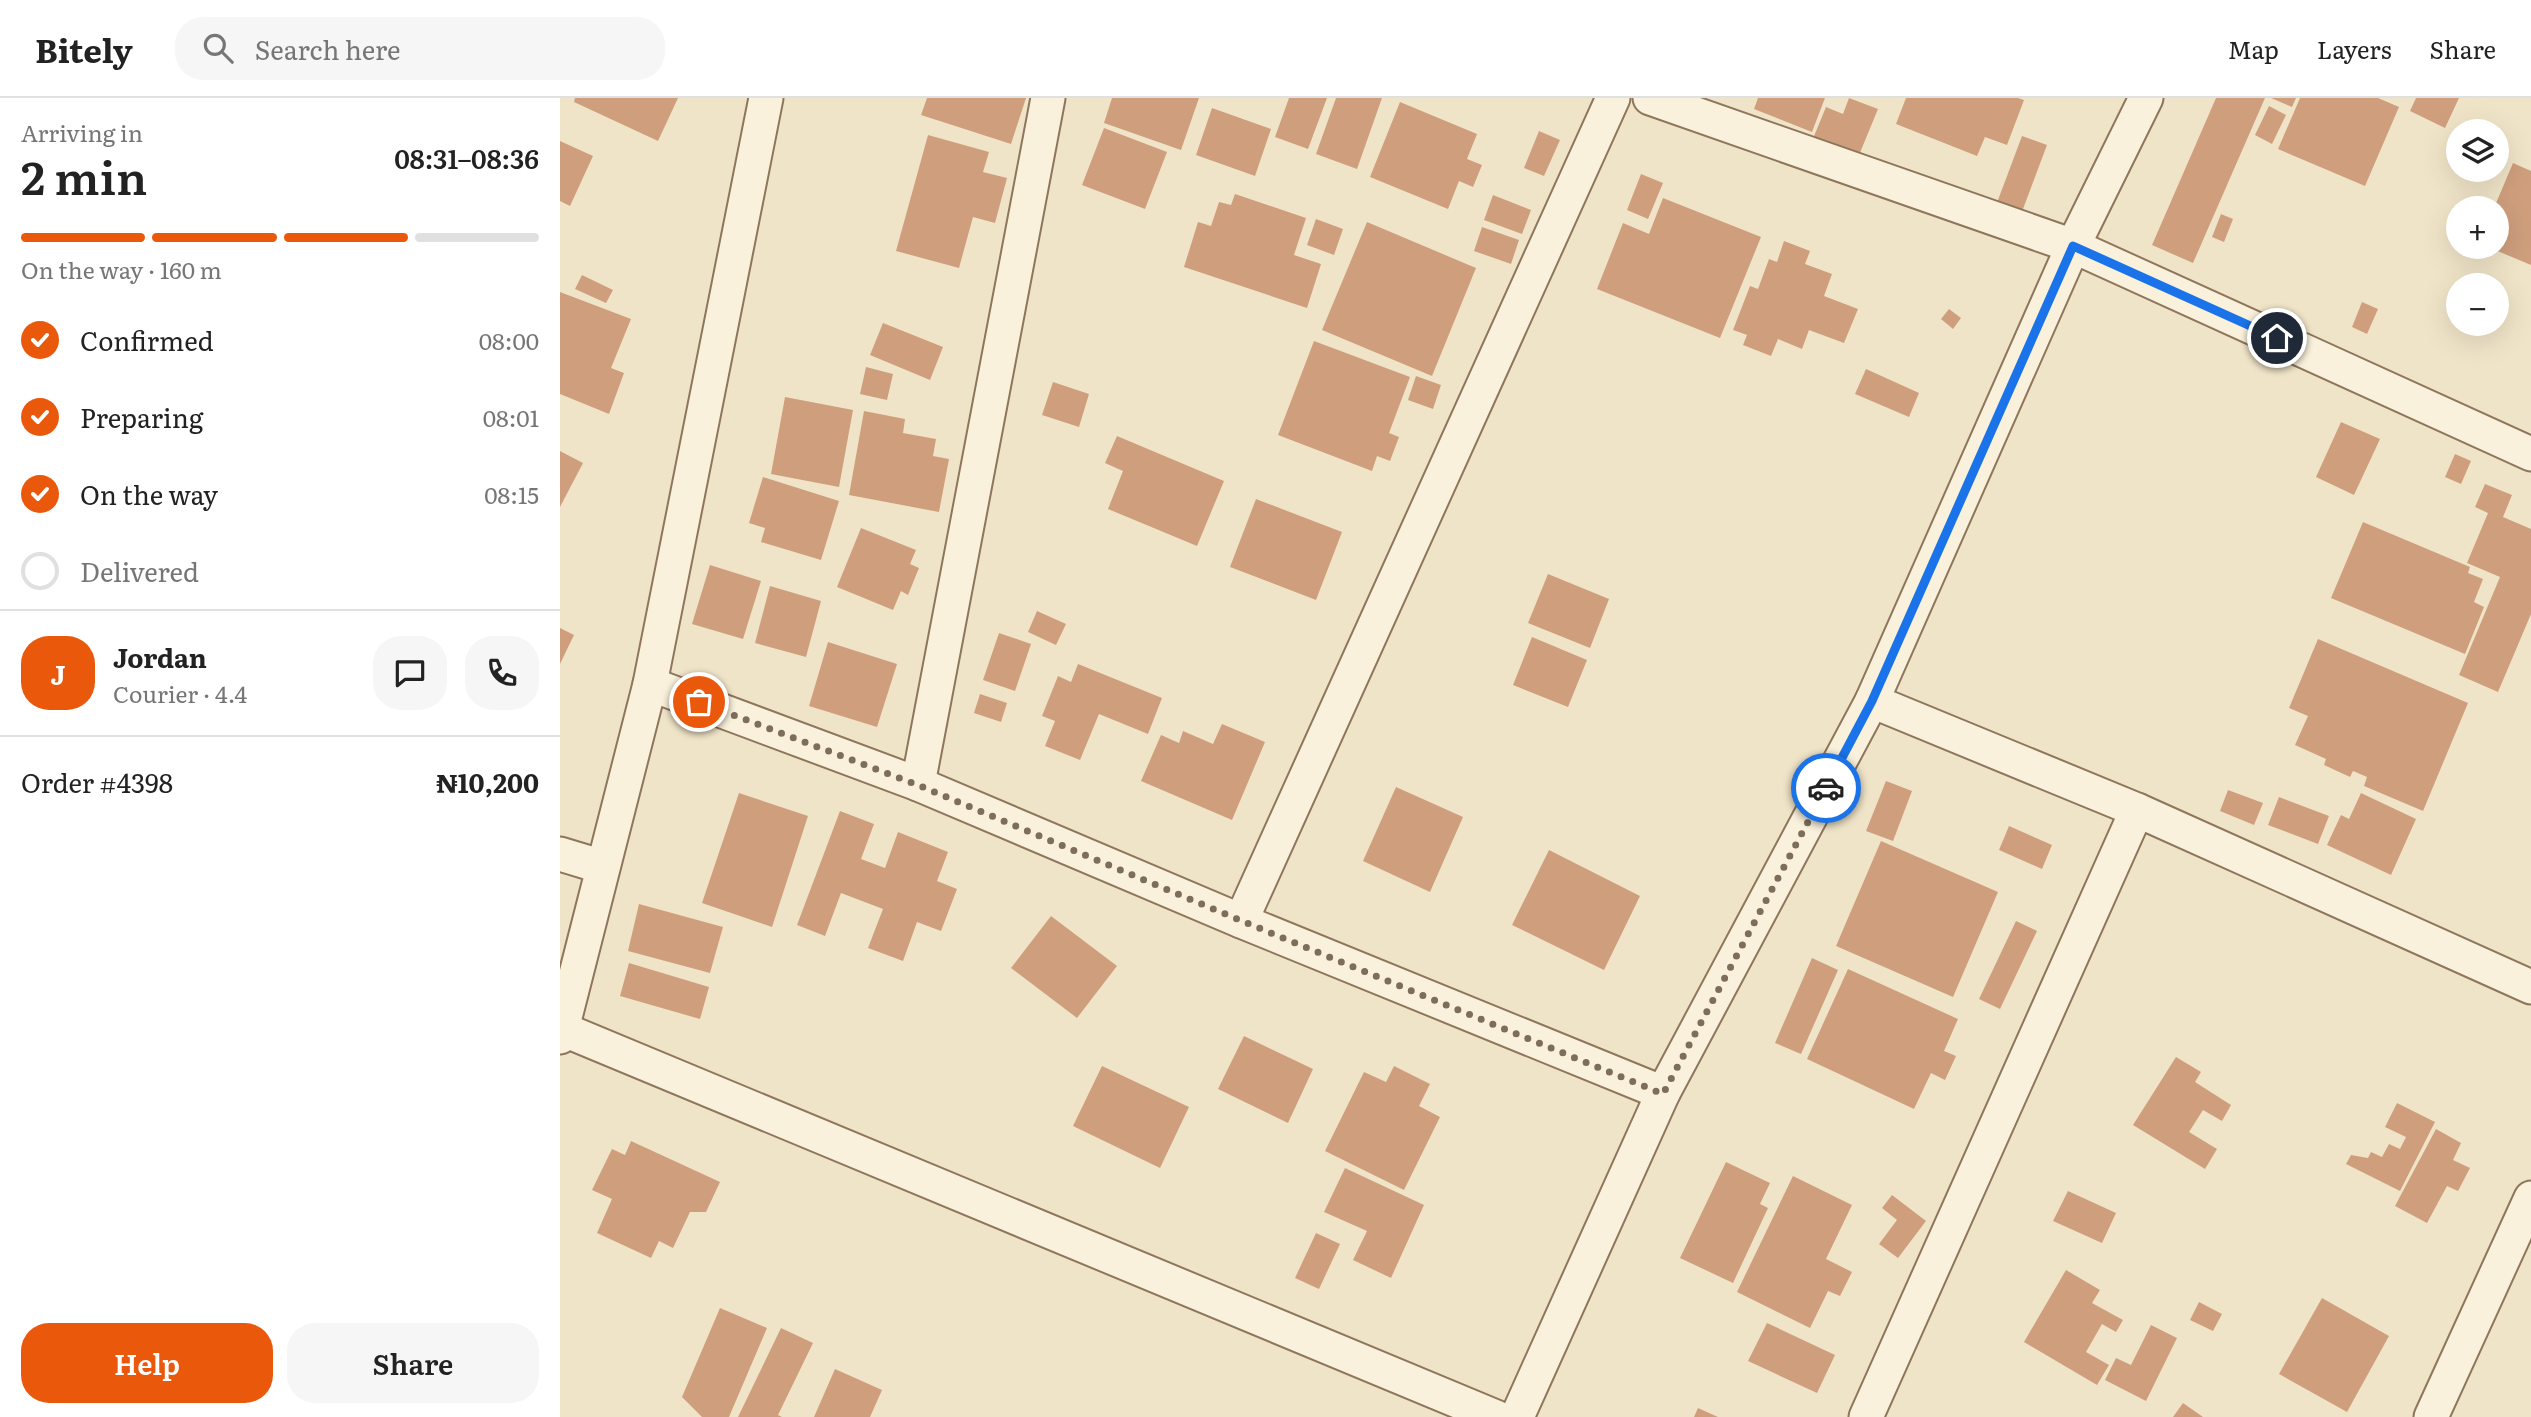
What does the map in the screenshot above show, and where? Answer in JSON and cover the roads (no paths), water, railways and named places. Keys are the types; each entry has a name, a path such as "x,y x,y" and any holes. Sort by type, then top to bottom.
{"street":[{"path":"766,98 650,684 561,1033 1496,1417"},
{"path":"918,785 1048,98"},
{"path":"1241,921 1613,98"},
{"path":"1650,98 2073,246 2531,453"},
{"path":"1517,1417 1663,1094 1872,701 2073,246 2146,98"},
{"path":"650,684 918,785 1663,1094"},
{"path":"1872,701 2137,810 2531,987"},
{"path":"1866,1417 2137,810"},
{"path":"560,854 603,867"},
{"path":"2431,1417 2531,1198"}]}
